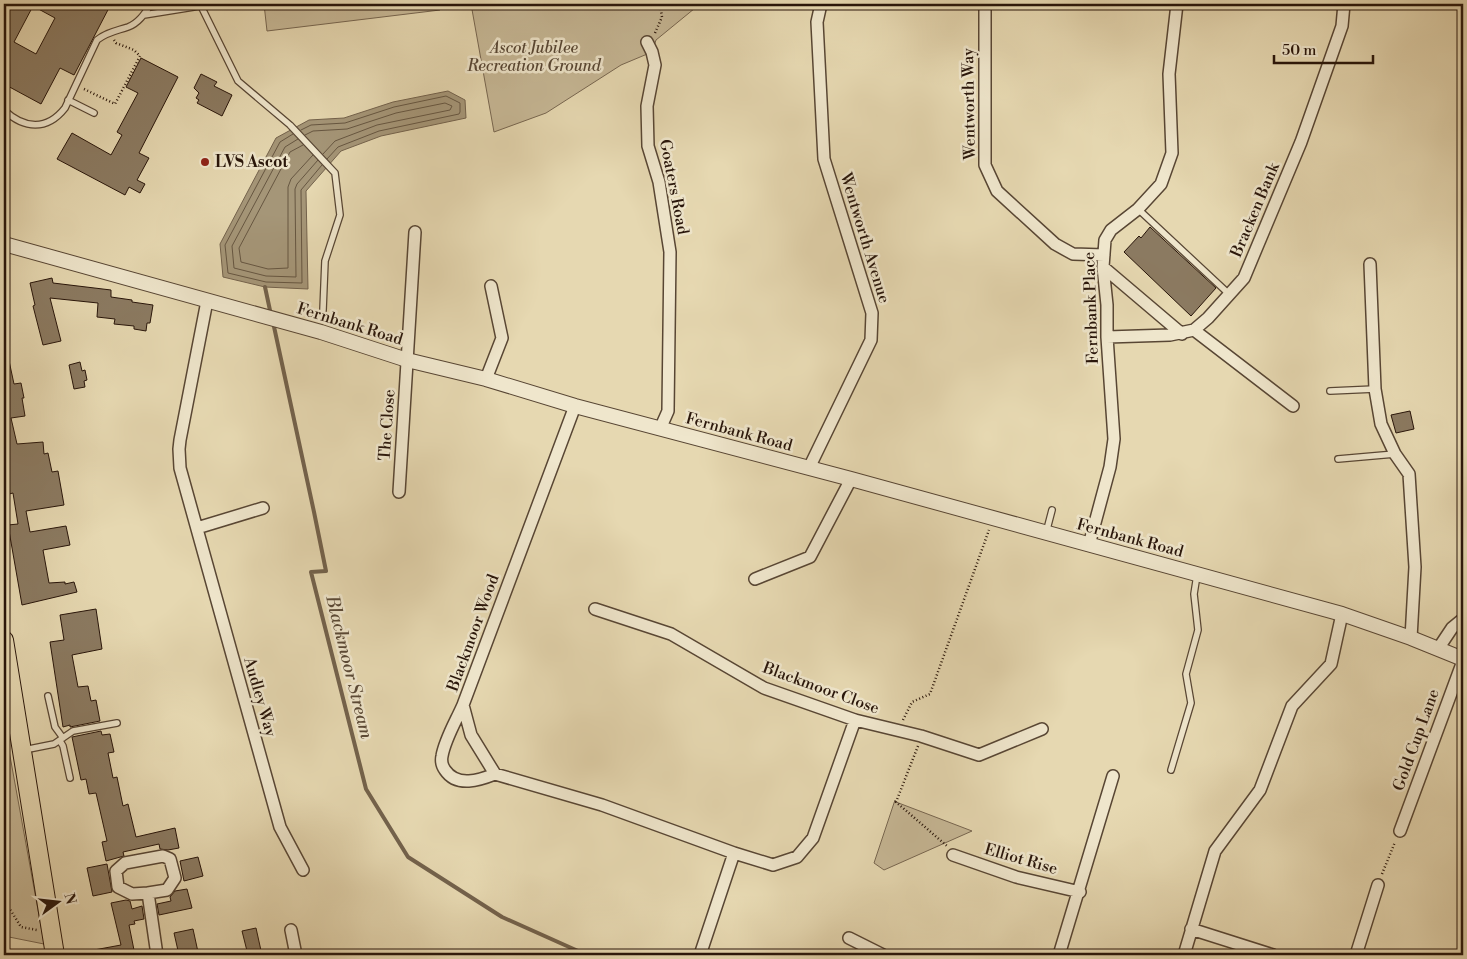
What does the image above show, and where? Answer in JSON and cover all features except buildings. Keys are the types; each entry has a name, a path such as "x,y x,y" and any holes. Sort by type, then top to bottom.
{"main road":[{"path":"4,640 55,955"}],"street":[{"name":"Wentworth Avenue","path":"810,468 871,340 872,313 824,158 817,22 821,4"},
{"name":"Wentworth Way","path":"985,4 985,165 997,191 1055,244 1073,254 1104,261"},
{"name":"Fernbank Place","path":"1089,545 1110,467 1114,439 1104,261 1105,240 1111,230 1138,209 1161,184 1172,153 1168,74 1177,4"},
{"name":"Bracken Bank","path":"1108,337 1182,334 1194,330 1208,318 1244,278 1302,142 1342,26 1344,4"},
{"name":"Goaters Road","path":"650,47 655,65 647,106 648,146 659,182 670,252 668,411 660,429"},
{"name":"The Close","path":"399,492 416,232"},
{"name":"Fernbank Road","path":"4,244 321,332 407,360 486,379 575,406 851,479 1342,614 1411,638 1463,660"},
{"path":"1104,261 1182,334"},
{"path":"1370,264 1375,389 1382,424 1395,454 1409,474 1415,567 1411,638"},
{"path":"486,379 502,338 491,286"},
{"name":"Audley Way","path":"207,301 179,449 180,468 280,827 303,870"},
{"path":"1194,330 1293,406"},
{"name":"Blackmoor Wood","path":"495,774 471,735 463,705 575,406"},
{"path":"755,580 810,557 851,479"},
{"path":"197,528 263,508"},
{"name":"Blackmoor Close","path":"596,608 671,634 764,688 855,720 921,736 979,756 1009,741 1042,729"},
{"path":"1184,955 1215,851 1260,790 1292,706 1331,664 1342,614"},
{"path":"1438,649 1452,628 1463,619"},
{"name":"Gold Cup Lane","path":"1400,831 1463,660"},
{"path":"463,705 442,758 443,768 449,776 457,780 467,781 481,780 495,774 602,805 734,853 773,865 797,857 812,838 855,720"},
{"path":"1060,955 1113,776"},
{"path":"700,955 734,853"},
{"name":"Elliot Rise","path":"953,855 1016,877 1080,892"},
{"path":"163,856 170,859 175,878 167,890 148,893 132,894 118,887 116,871 125,863 163,856"},
{"path":"1356,955 1378,885"},
{"path":"148,893 156,955"},
{"path":"1192,929 1273,955"},
{"path":"291,930 296,955"},
{"path":"849,938 883,955"}],"lane":[{"path":"4,110 10,116 41,126 57,118 64,108 97,40 104,34 134,24 144,15 151,4"},
{"path":"144,15 200,5 238,81 290,125 335,173 340,215 325,260 323,310"},
{"path":"68,100 94,113"},
{"path":"1138,209 1229,294"},
{"path":"1330,391 1375,389"},
{"path":"1338,459 1395,454"},
{"path":"1046,533 1052,510"},
{"path":"1172,770 1191,703 1186,674 1198,630 1194,594 1197,574"},
{"path":"48,696 56,727 62,739 70,778"},
{"path":"21,750 54,744 73,731 117,723"}],"path":[{"path":"650,47 662,17 660,4"},
{"path":"75,85 115,104 140,56 134,50 116,43 110,32"},
{"path":"898,730 912,702 930,694 993,518"},
{"path":"921,736 896,802 945,843 953,855"},
{"path":"1378,885 1400,831"},
{"path":"4,890 8,906 21,927 39,930"},
{"path":"4,907 8,906"}],"green space":[{"path":"264,4 439,4 440,10 267,31"},
{"name":"Ascot Jubilee Recreation Ground","path":"471,4 700,4 656,40 652,52 621,65 546,113 494,132"},
{"path":"4,723 42,932 44,944 4,936"},
{"path":"895,800 972,831 884,870 874,863"}],"water":[{"path":"448,91 465,100 466,118 381,136 341,151 306,191 308,289 265,287 223,277 220,244 276,138 309,120 344,118 393,102"}],"waterway":[{"name":"Blackmoor Stream","path":"265,287 271,315"},
{"name":"Blackmoor Stream","path":"273,322 326,571 311,572 366,789 408,857 502,917 587,955"}],"place":[{"name":"LVS Ascot","path":"205,162"}]}
